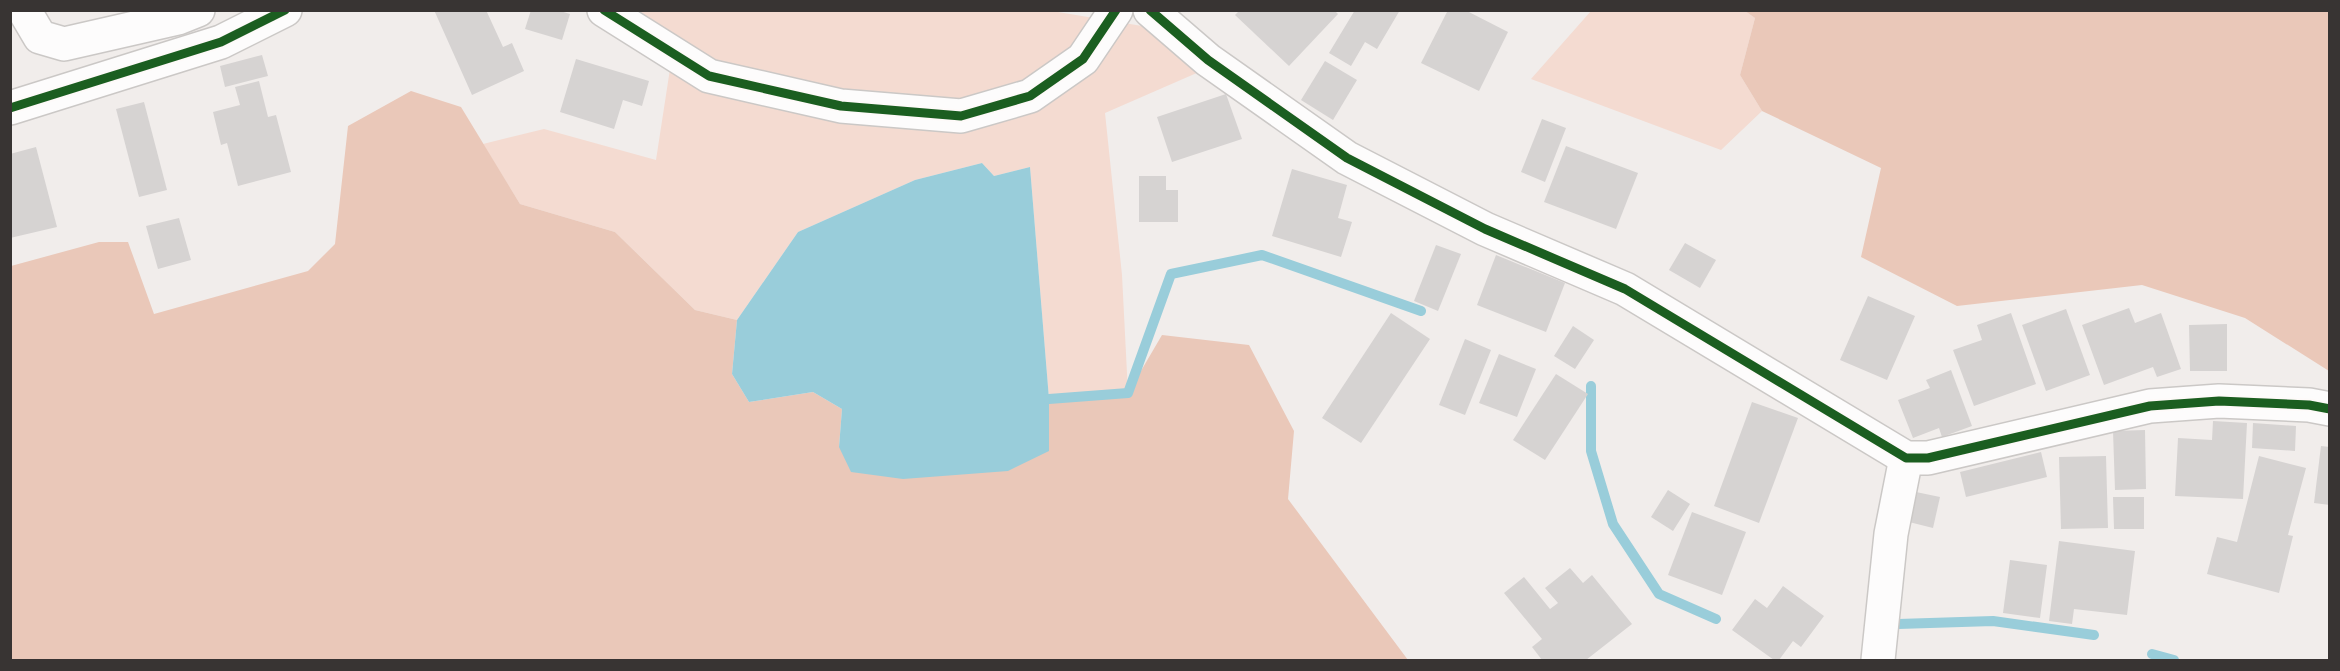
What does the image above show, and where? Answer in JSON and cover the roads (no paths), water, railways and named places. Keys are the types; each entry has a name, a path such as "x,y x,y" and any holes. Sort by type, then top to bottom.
{"street":[{"path":"24,10 40,37 64,44 178,18 198,10"},
{"path":"10,108 221,42 285,10"},
{"path":"604,10 709,76 841,106 961,116 1030,96 1083,59 1116,10"},
{"path":"1150,10 1208,60 1347,158 1485,229 1625,289 1906,458 1928,458 2150,406 2219,401 2309,405 2330,409"},
{"path":"1878,660 1891,534 1906,458"}],"water":[{"path":"982,163 994,176 1030,167 1049,399 1049,451 1008,471 903,479 851,472 839,447 842,409 813,392 749,402 732,374 737,320 798,232 915,180"}],"waterway":[{"path":"1049,399 1128,393 1171,274 1262,255 1421,311"},
{"path":"1591,386 1591,451 1613,524 1659,594 1716,619"},
{"path":"1898,624 1993,621 2094,635"},
{"path":"2152,654 2174,660"}]}
